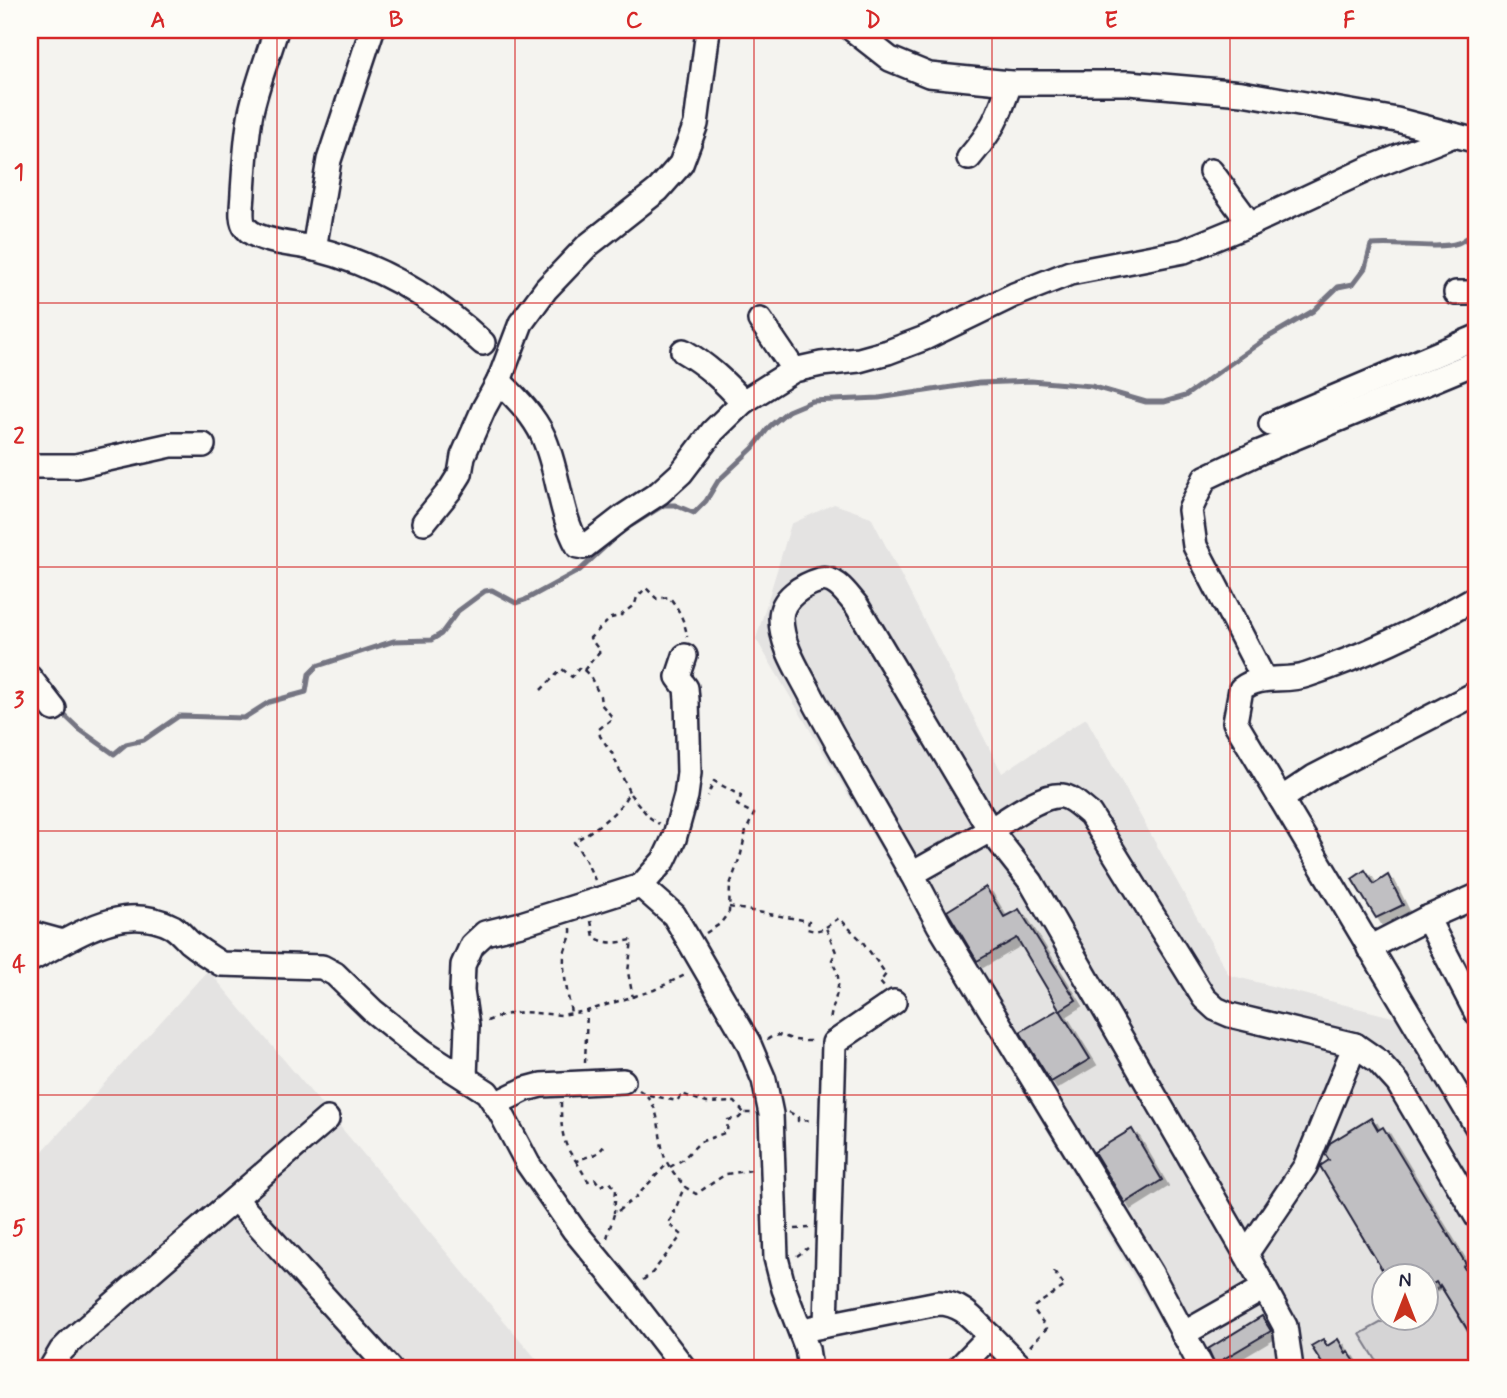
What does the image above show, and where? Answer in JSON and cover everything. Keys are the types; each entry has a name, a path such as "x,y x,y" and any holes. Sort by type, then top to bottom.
{"street":[{"path":"276,30 249,121 243,221 245,228 262,238 314,249 367,266 419,291 483,343"},
{"path":"314,249 329,160 372,30"},
{"path":"424,522 460,474 463,456 499,381 521,323 546,289 587,246 658,190 681,164 696,124 708,30"},
{"path":"853,30 890,59 929,75 1010,83 1129,83 1242,93 1397,120 1477,141"},
{"path":"969,158 999,117 1010,83"},
{"path":"499,381 534,419 544,438 571,531 580,547 584,547 674,480 713,431 743,402 794,370 859,360 888,352 925,338 1014,295 1070,273 1184,251 1370,168 1454,135"},
{"path":"1211,172 1250,223"},
{"path":"760,320 794,370"},
{"path":"1271,424 1477,337"},
{"path":"683,351 704,363 743,402"},
{"path":"1264,679 1195,546 1190,510 1205,478 1260,452 1477,362"},
{"path":"30,466 76,466 171,446 203,446"},
{"path":"1202,1368 1151,1273 939,925 788,651 781,617 783,606 792,594 811,583 825,579 837,583 857,606 990,830 1015,860 1043,902 1285,1326 1292,1368"},
{"path":"1477,597 1436,621 1349,661 1301,677 1264,679 1249,683 1241,689 1235,722 1477,1127"},
{"path":"465,1077 467,1026 463,965 471,946 485,933 641,886 664,860 674,839 686,796 689,773 686,688 678,677 685,656"},
{"path":"30,678 54,709"},
{"path":"1281,799 1314,777 1477,693"},
{"path":"912,874 1044,798 1062,796 1073,800 1090,814 1204,998 1230,1015 1355,1045 1378,1061 1398,1083 1477,1217"},
{"path":"641,886 674,915 748,1042 764,1080 771,1114 776,1258 784,1289 807,1349 810,1368"},
{"path":"1369,948 1477,896"},
{"path":"30,960 95,925 113,919 133,918 160,921 169,925 221,964 322,967 335,974 373,1011 423,1051 487,1091 528,1164 574,1230 684,1368"},
{"path":"1427,918 1477,1014"},
{"path":"30,933 63,942"},
{"path":"826,1325 834,1043 894,1002"},
{"path":"1246,1254 1305,1167 1355,1045"},
{"path":"495,1104 526,1088 623,1081"},
{"path":"51,1368 61,1351 73,1339 327,1119"},
{"path":"235,1199 389,1368"},
{"path":"1184,1334 1264,1288"},
{"path":"801,1331 913,1307 948,1303 968,1313 1019,1365"},
{"path":"959,1368 990,1336"}],"path":[{"path":"584,670 600,651 590,638 611,618 620,617 635,604 637,597 646,588 657,599 669,597 674,602 688,635 682,649 685,656"},
{"path":"541,690 562,669 572,677 580,667 590,676 601,704 613,718 599,729 600,736 612,753 629,792 649,817 674,839"},
{"path":"686,796 705,800 715,781 741,796 737,805 754,814 746,831 730,885 729,912 720,924 690,941"},
{"path":"571,1013 565,980 565,950 571,942 584,903 596,881 574,842 613,814 624,803 629,792"},
{"path":"584,903 594,937 610,945 632,940 628,972 633,998"},
{"path":"729,907 809,921 807,929 815,931 825,928 839,918 862,941 886,974 880,982 894,1002"},
{"path":"748,1042 762,1044 773,1035 783,1035 796,1040 834,1043 830,1018 838,982 837,969 831,962 836,952 825,928"},
{"path":"467,1026 523,1012 561,1015 587,1011 633,998 705,967"},
{"path":"584,1083 587,1011"},
{"path":"623,1081 648,1095 677,1101 682,1094 707,1103 735,1102 744,1113"},
{"path":"561,1085 566,1149 588,1181 596,1179 600,1186 610,1181 616,1190 614,1214 606,1241 593,1253"},
{"path":"648,1095 658,1118 664,1158 685,1187 696,1194 726,1174 772,1168"},
{"path":"614,1214 669,1165 682,1160 699,1142 727,1132 728,1120 739,1118 744,1113 771,1114 792,1111 798,1121 832,1119"},
{"path":"576,1161 598,1153 604,1145"},
{"path":"626,1293 653,1273 682,1235 668,1223 679,1205 679,1195 685,1187"},
{"path":"775,1230 829,1237"},
{"path":"776,1258 791,1258 829,1237"},
{"path":"1019,1365 1046,1328 1034,1310 1035,1306 1065,1286 1053,1271"}],"shaded area":[{"path":"834,504 871,517 1002,773 1086,718 1229,975 1400,1019 1477,1150 1477,1368 1188,1368 756,639 791,524"},
{"path":"208,970 544,1368 30,1368 30,1165"},
{"path":"1440,1287 1477,1347 1477,1357 1458,1368 1381,1368 1360,1334 1370,1328 1370,1332 1440,1332"}],"building":[{"path":"1365,870 1374,884 1388,875 1403,905 1376,918 1352,879"},
{"path":"986,887 1004,917 1019,909 1076,1000 1060,1010 1090,1059 1051,1082 1020,1032 1059,1009 1017,938 977,961 947,911"},
{"path":"1371,1118 1378,1130 1383,1127 1466,1264 1463,1266 1477,1289 1477,1345 1440,1285 1440,1262 1378,1262 1320,1166 1329,1160 1325,1154 1330,1143"},
{"path":"1132,1129 1162,1180 1125,1203 1094,1152"},
{"path":"1262,1316 1271,1331 1215,1364 1208,1349"},
{"path":"1323,1339 1327,1346 1338,1339 1359,1368 1325,1368 1311,1346"}],"waterway":[{"path":"59,710 79,729 114,754 126,744 144,740 179,716 244,718 269,702 306,692 309,674 317,666 394,641 431,640 441,634 458,611 485,591 492,590 516,603 525,600 580,570 621,532 664,505 675,505 694,513 706,501 718,481 753,448 770,426 788,411 812,401 879,398 979,383 1031,381 1091,386 1146,402 1164,402 1185,396 1265,339 1313,311 1338,287 1353,284 1365,268 1371,245 1449,245 1460,242 1477,231"},
{"path":"30,661 37,671"}]}
